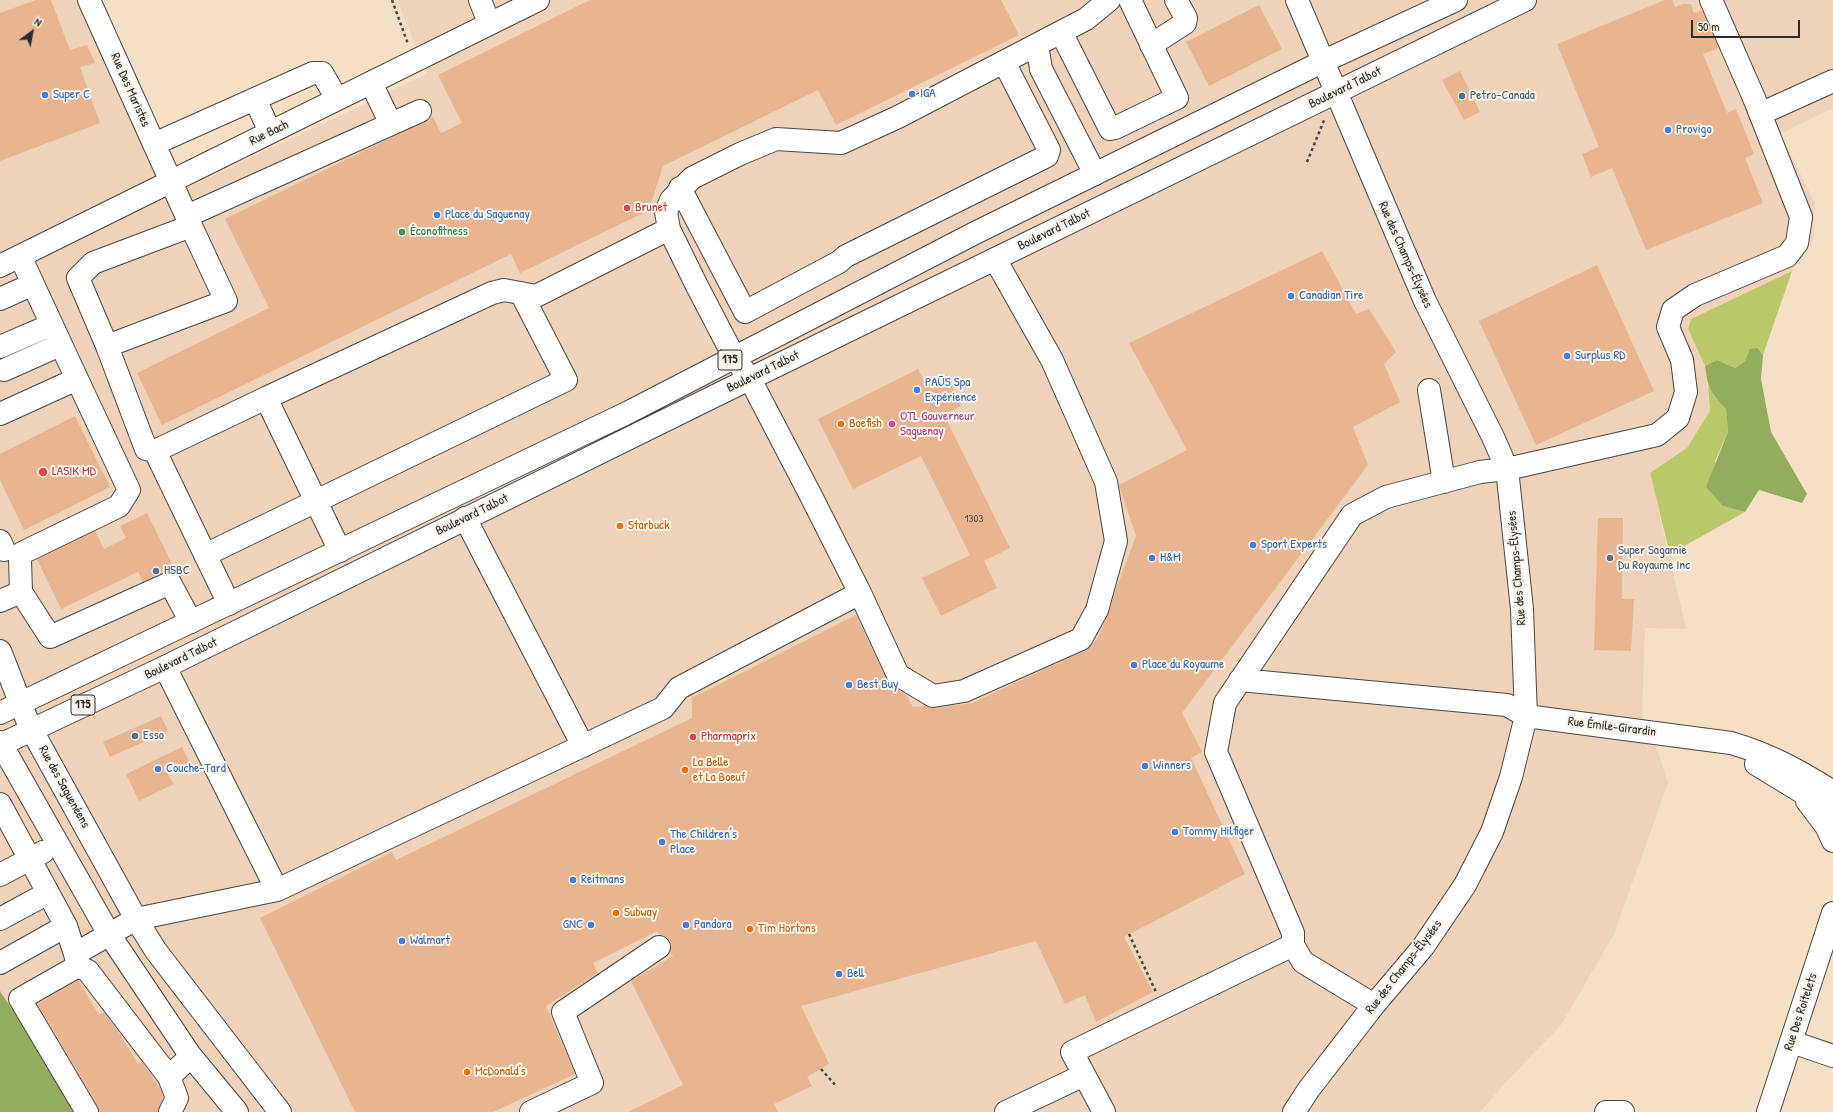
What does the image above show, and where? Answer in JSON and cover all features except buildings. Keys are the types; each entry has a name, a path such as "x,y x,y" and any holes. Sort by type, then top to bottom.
{"street":[{"name":"Rue Des Maristes","path":"89,0 226,301 107,346"},
{"path":"480,0 489,23"},
{"name":"Rue Bach","path":"0,266 171,180 538,0"},
{"path":"995,259 1052,360 1106,482 1116,541 1097,610 1080,639 964,692 933,696 898,674 860,593 750,378 734,357 669,229 666,212 671,200 680,188 692,178 740,154 776,139 841,143 898,117 1086,19 1109,0"},
{"path":"1061,32 1110,128 1115,128 1176,98 1130,0"},
{"path":"1151,45 1185,23 1186,18 1176,0"},
{"name":"Rue des Champs-Élysées","path":"1294,1112 1309,1089 1374,1005 1423,948 1465,885 1492,832 1511,777 1526,716 1522,609 1507,469 1493,437 1424,301 1297,0"},
{"name":"Boulevard Talbot","path":"0,713 629,412 975,233 1322,62 1456,0"},
{"name":"Boulevard Talbot","path":"0,744 165,667 750,378 1525,0"},
{"path":"1374,1005 1303,962 1293,945 1293,934 1216,752 1225,703 1352,515 1386,498 1480,472 1507,469 1657,435 1678,418 1686,392 1682,360 1668,327 1673,310 1695,295 1787,256 1797,243 1801,217 1712,0"},
{"path":"1037,45 1041,69 1095,174"},
{"path":"680,188 745,312 839,262 846,256 1047,156 1049,150 1004,62"},
{"path":"154,144 313,73 322,73 337,99"},
{"path":"1760,114 1833,81"},
{"path":"371,83 391,124"},
{"path":"255,99 270,132"},
{"path":"420,111 189,221 93,263 78,278 107,346 146,449 155,451 492,293 504,290 536,296 669,229"},
{"path":"20,256 60,345 129,490 119,506 22,553 20,559 20,592 50,637 170,583 191,622"},
{"path":"0,299 33,284"},
{"path":"205,555 566,380 521,293"},
{"path":"0,347 51,325"},
{"path":"4,370 60,345"},
{"path":"0,414 77,379"},
{"path":"1429,390 1444,482"},
{"path":"266,398 340,551"},
{"path":"155,451 229,604"},
{"path":"466,518 583,746"},
{"path":"0,601 20,592"},
{"path":"86,1112 20,999 76,960 109,934 136,919 277,890 663,708 679,688 860,593"},
{"name":"Rue des Saguenéens","path":"0,651 20,704 32,729 136,919 156,951 280,1112"},
{"path":"165,667 277,890"},
{"path":"1240,680 1507,705 1526,716"},
{"name":"Rue Émile-Girardin","path":"1526,716 1699,738 1732,743 1756,750 1801,781 1833,811"},
{"path":"0,744 109,934 191,1056 237,1112"},
{"path":"1801,781 1833,784"},
{"path":"1801,781 1815,810 1826,826 1833,841"},
{"name":"Rue Émile-Girardin","path":"1801,781 1833,792"},
{"path":"0,804 66,926 76,960 88,971 169,1077 177,1098 170,1112"},
{"path":"0,875 58,845"},
{"path":"0,919 48,893"},
{"name":"Rue Des Roitelets","path":"1768,1112 1833,913"},
{"path":"0,963 66,926"},
{"path":"1104,1112 1072,1052 1293,945"},
{"path":"531,1112 592,1083 563,1012 659,947"},
{"path":"1792,1042 1833,1056"},
{"path":"169,1077 191,1056"},
{"path":"1006,1112 1084,1075"},
{"path":"1606,1112 1623,1112"}],"path":[{"path":"392,0 415,61"},
{"path":"1307,162 1335,93"},
{"path":"1129,934 1163,1007"},
{"path":"821,1069 837,1087"}],"shaded area":[{"path":"0,0 82,0 166,198 427,74 397,0 1833,0 1833,108 1780,134 1815,203 1814,240 1792,271 1691,319 1688,329 1705,366 1710,411 1687,449 1650,473 1686,629 1645,628 1642,714 1657,749 1668,783 1614,934 1561,1025 1504,1084 1480,1112 75,1112 57,1078 0,991"}],"green space":[{"path":"1792,271 1763,355 1758,348 1745,361 1735,368 1717,360 1705,366 1688,329 1691,319"},
{"path":"1758,348 1763,355 1761,379 1771,432 1807,494 1802,503 1759,490 1745,512 1723,506 1706,487 1728,432 1726,409 1711,390 1707,380 1705,366 1717,360 1735,368 1745,361 1750,349"},
{"path":"1708,385 1714,396 1726,409 1728,432 1715,461 1723,506 1745,512 1670,554 1650,473 1687,448 1710,411"},
{"path":"0,991 57,1078 75,1112 0,1112"}],"place":[{"name":"IGA","path":"912,94"},
{"name":"Super C","path":"45,95"},
{"name":"Petro-Canada","path":"1462,96"},
{"name":"Provigo","path":"1668,130"},
{"name":"Brunet","path":"627,208"},
{"name":"Place du Saguenay","path":"437,215"},
{"name":"Éconofitness","path":"402,232"},
{"name":"Canadian Tire","path":"1291,296"},
{"name":"Surplus RD","path":"1567,356"},
{"name":"PAŪS Spa Expérience","path":"917,390"},
{"name":"Boefish","path":"841,424"},
{"name":"OTL Gouverneur Saguenay","path":"892,424"},
{"name":"LASIK MD","path":"43,472"},
{"name":"Starbuck","path":"620,526"},
{"name":"Sport Experts","path":"1253,545"},
{"name":"H&M","path":"1152,558"},
{"name":"Super Sagamie Du Royaume Inc","path":"1610,558"},
{"name":"HSBC","path":"156,571"},
{"name":"Place du Royaume","path":"1134,665"},
{"name":"Best Buy","path":"849,685"},
{"name":"Esso","path":"135,736"},
{"name":"Pharmaprix","path":"693,737"},
{"name":"Winners","path":"1145,766"},
{"name":"Couche-Tard","path":"158,769"},
{"name":"La Belle et La Boeuf","path":"685,770"},
{"name":"Tommy Hilfiger","path":"1175,832"},
{"name":"The Children's Place","path":"662,842"},
{"name":"Reitmans","path":"573,880"},
{"name":"Subway","path":"616,913"},
{"name":"GNC","path":"591,925"},
{"name":"Pandora","path":"686,925"},
{"name":"Tim Hortons","path":"750,929"},
{"name":"Walmart","path":"402,941"},
{"name":"Bell","path":"839,974"},
{"name":"McDonald's","path":"467,1072"}]}
